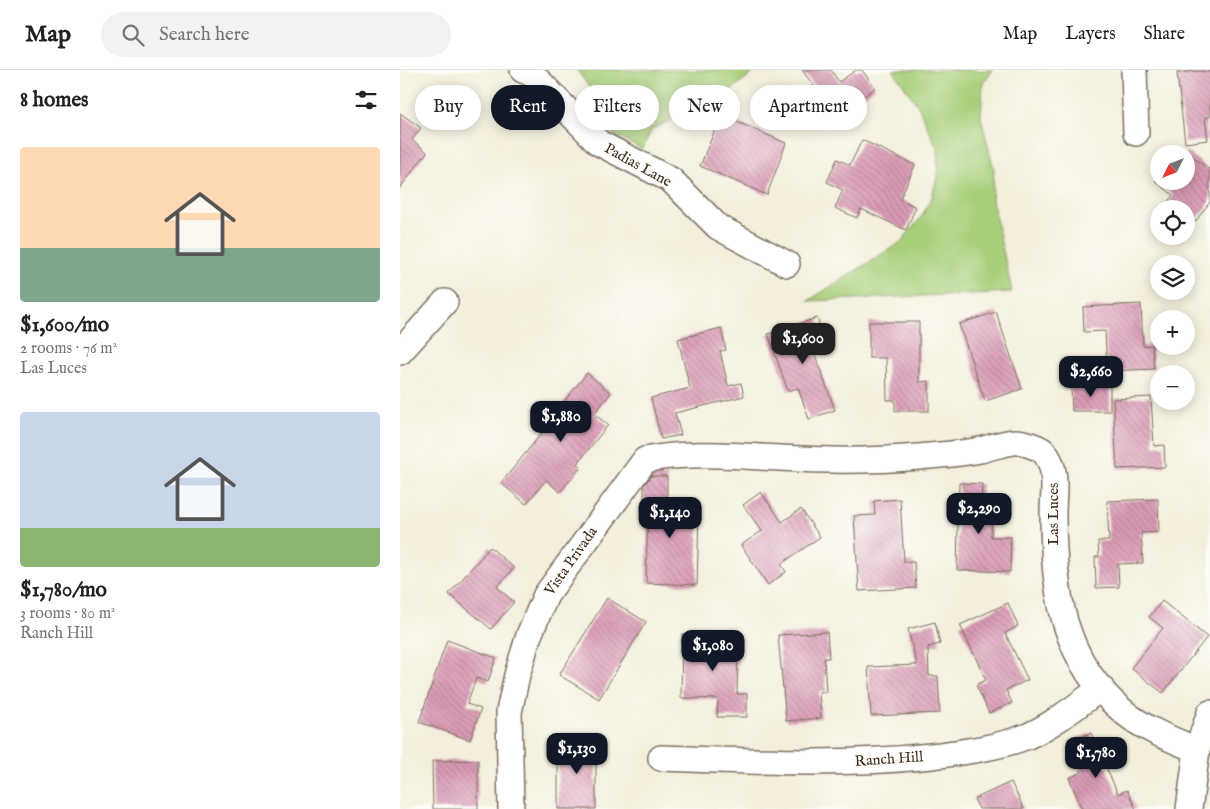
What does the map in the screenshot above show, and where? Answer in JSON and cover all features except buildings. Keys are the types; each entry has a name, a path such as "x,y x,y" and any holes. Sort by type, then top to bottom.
{"street":[{"name":"Padias Lane","path":"523,70 532,74 599,143 671,180 718,227 787,264"},
{"path":"1134,70 1136,133"},
{"path":"400,352 445,302"},
{"name":"Las Luces","path":"721,456 813,460 917,457 979,450 1016,441 1042,450 1054,467 1053,555 1059,602 1067,633 1082,662 1101,688 1125,713 1160,734 1197,750"},
{"name":"Vista Privada","path":"511,809 510,712 517,675 529,635 546,595 645,460 662,456 721,456"},
{"name":"Ranch Hill","path":"661,758 804,764 893,760 959,752 1000,745 1029,735 1067,713 1101,688"},
{"path":"1188,809 1197,750 1210,713"}],"green space":[{"path":"577,70 757,70 737,85 669,85 669,121 659,126 659,85 588,85"},
{"path":"893,70 993,70 983,83 981,117 994,170 992,200 1012,292 808,301 901,242 922,216 932,197 938,173 937,148 918,106"},
{"path":"606,130 652,130 642,149"}]}
